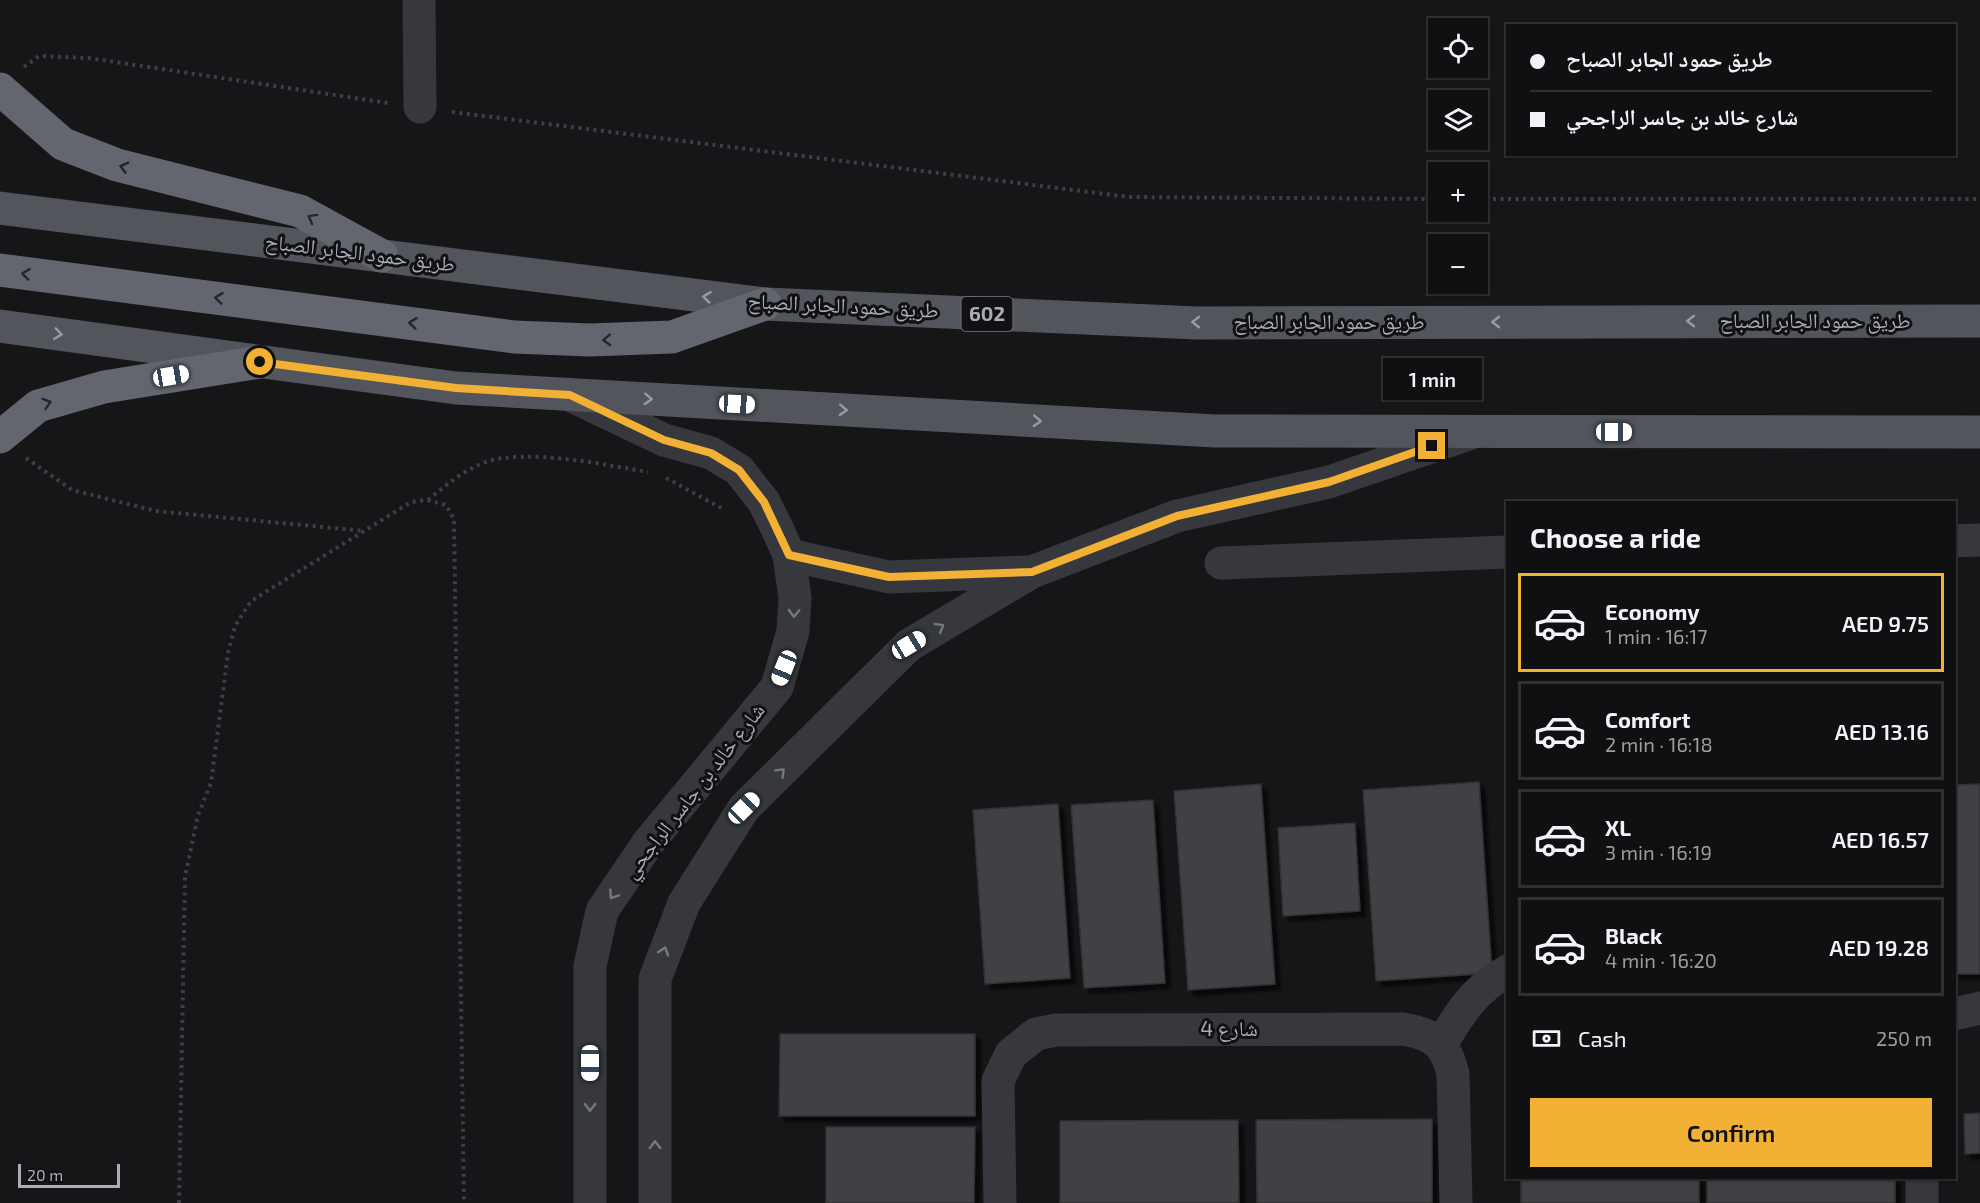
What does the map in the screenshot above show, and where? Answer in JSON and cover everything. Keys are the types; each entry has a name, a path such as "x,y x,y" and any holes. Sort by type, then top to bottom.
{"highway":[{"path":"10,80 63,144 117,165 300,211 382,256"},
{"path":"0,270 514,337 590,340 672,337 765,304"},
{"path":"8,444 38,406 104,387 260,362"}],"main road":[{"name":"طريق حمود الجابر الصباح","path":"0,208 765,304 1197,322 1980,321"},
{"path":"0,326 456,388 1215,431 1980,432"}],"street":[{"path":"419,0 420,108"},
{"name":"شارع خالد بن جاسر الراجحي","path":"570,395 664,440 711,453 739,470 764,502 789,555 795,598 794,631 777,687 648,843 603,911 590,966 590,1203"},
{"path":"655,1203 655,979 684,903 744,808 909,645 1032,572 1177,516 1329,482 1474,432"},
{"path":"1956,541 1980,540"},
{"path":"1221,563 1506,552"},
{"path":"789,555 889,577 1032,572"},
{"path":"1456,1203 1453,1074 1449,1058 1441,1045 1468,1003 1482,988 1506,972"},
{"path":"1956,1014 1980,1008"},
{"name":"شارع 4","path":"1000,1203 998,1082 1011,1054 1036,1034 1056,1030 1403,1029 1424,1033 1441,1045"},
{"path":"1922,1179 1922,1203"}],"path":[{"path":"10,80 39,56 89,58 420,108 1129,197 1428,199"},
{"path":"1488,199 1980,199"},
{"path":"8,444 72,490 156,511 364,531"},
{"path":"427,500 453,479 488,462 525,458 586,462 657,473 729,513"},
{"path":"179,1203 185,877 198,815 211,783 228,653 235,626 251,601 411,501 427,500 446,505 454,519 464,1203"}],"building":[{"path":"1479,782 1492,973 1376,981 1363,790"},
{"path":"1261,784 1275,984 1188,990 1174,791"},
{"path":"1980,784 1980,974 1956,974 1956,785"},
{"path":"1153,800 1165,983 1084,988 1071,805"},
{"path":"1058,804 1070,978 985,984 973,810"},
{"path":"1355,823 1360,911 1283,916 1278,828"},
{"path":"780,1034 975,1034 975,1116 779,1116"},
{"path":"1980,1113 1980,1153 1965,1154 1964,1114"},
{"path":"1432,1119 1432,1203 1257,1203 1256,1120"},
{"path":"1238,1120 1239,1203 1060,1203 1060,1121"},
{"path":"826,1127 975,1127 974,1203 826,1203"},
{"path":"1521,1179 1699,1179 1699,1203 1521,1203"},
{"path":"1707,1179 1895,1179 1895,1203 1707,1203"}],"route":[{"path":"260,362 456,388 570,395 664,440 711,453 739,470 764,502 789,555 889,577 1032,572 1177,516 1329,482 1432,446"}]}
